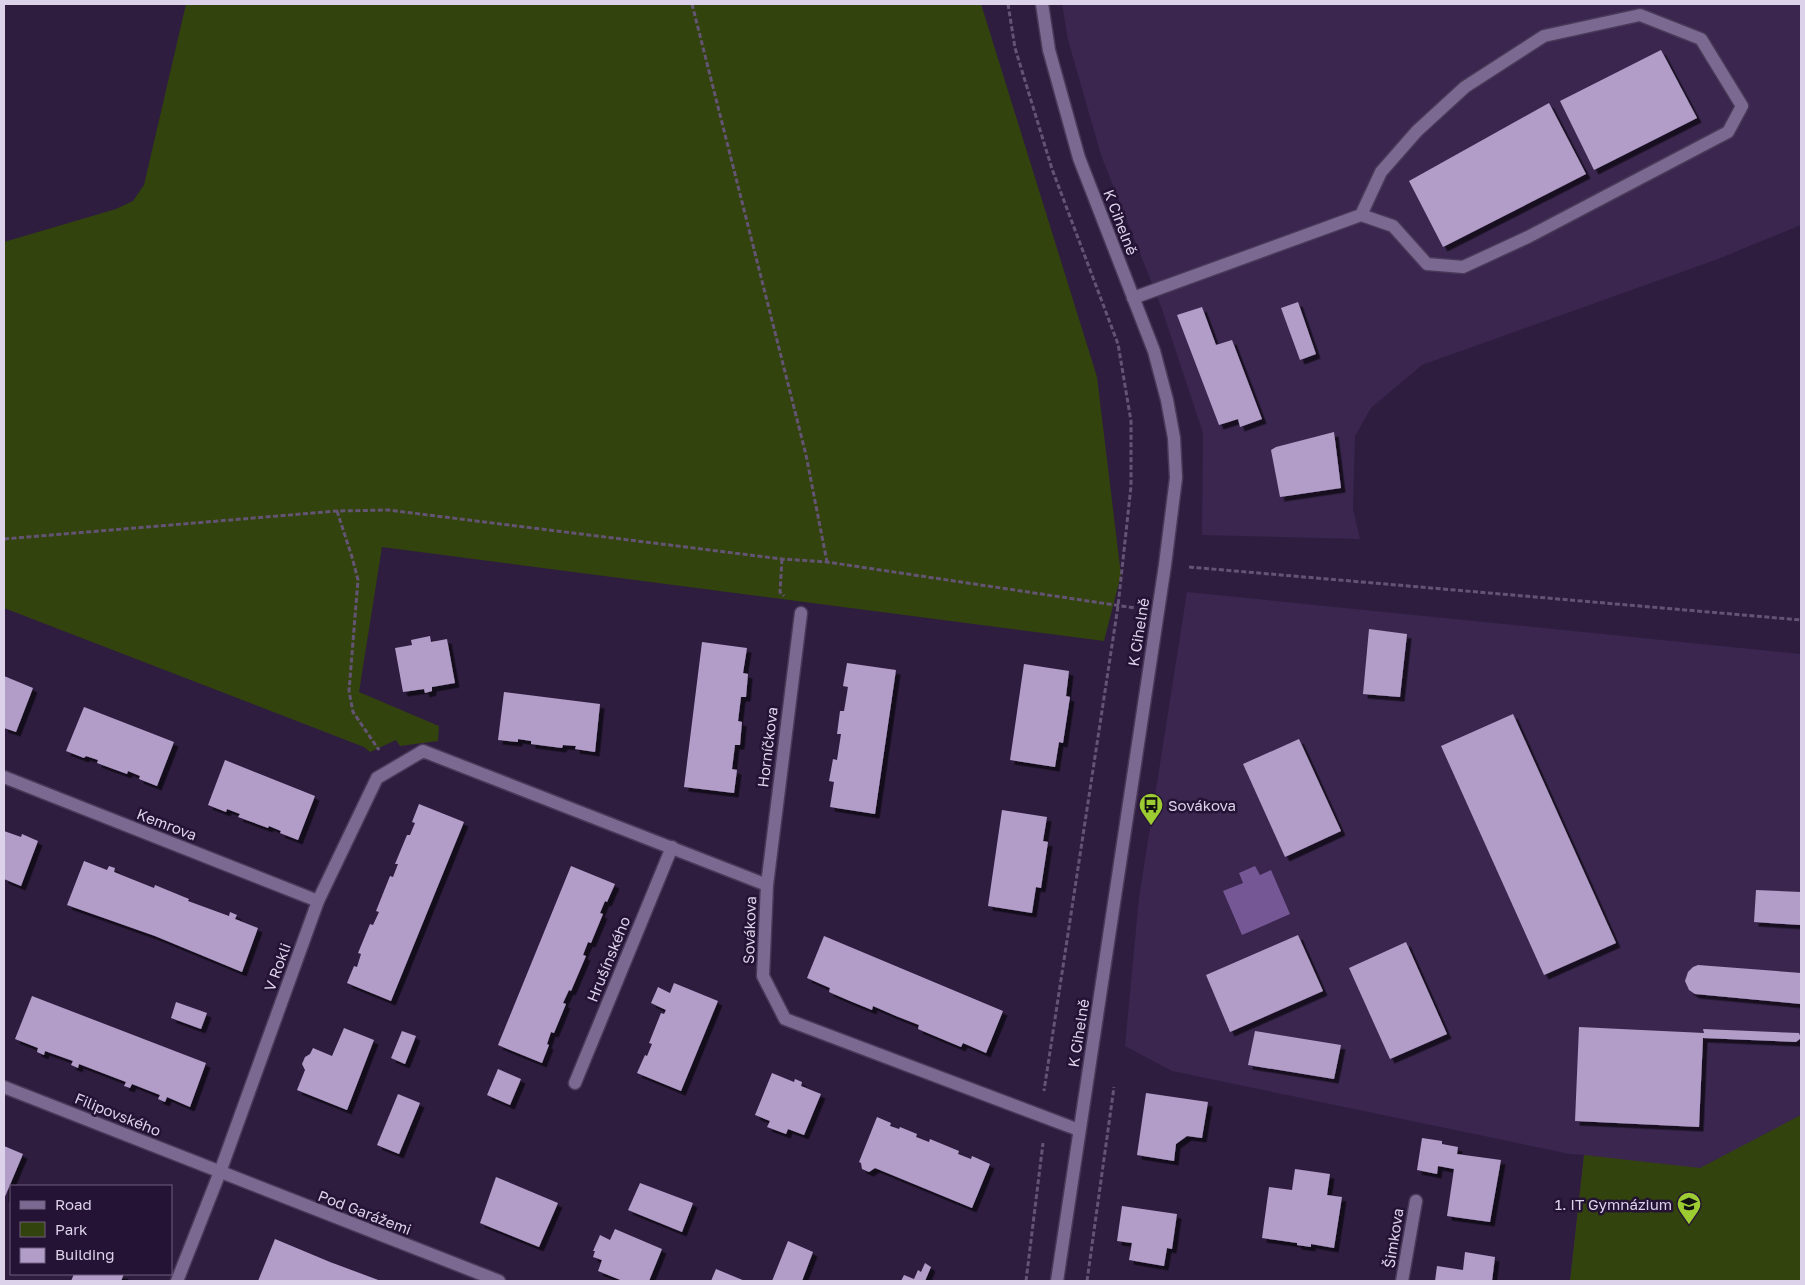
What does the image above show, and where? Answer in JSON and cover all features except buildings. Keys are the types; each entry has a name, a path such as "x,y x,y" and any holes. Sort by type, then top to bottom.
{"street":[{"name":"K Cihelně","path":"1042,4 1049,50 1079,158 1154,351 1167,400 1174,438 1176,478 1165,565 1057,1281"},
{"path":"1133,298 1361,216 1394,226 1426,264 1463,266 1528,237 1728,132 1742,106 1700,39 1640,15 1544,36 1465,87 1417,130 1381,172 1361,216"},
{"name":"Horníčkova","path":"767,885 800,613"},
{"name":"Sovákova","path":"377,778 423,751 767,885 764,976 784,1019 1079,1130"},
{"name":"Kemrova","path":"4,777 318,901"},
{"name":"V Rokli","path":"177,1281 220,1172 318,901 377,778"},
{"name":"Hrušínského","path":"575,1083 672,848"},
{"name":"Filipovského","path":"4,1087 220,1172"},
{"name":"Pod Garážemi","path":"220,1172 499,1281"},
{"name":"Šimkova","path":"1402,1281 1416,1201"}],"path":[{"path":"692,4 806,455 827,562"},
{"path":"1008,4 1015,48 1052,169 1118,344 1131,421 1131,486 1118,606 1044,1091"},
{"path":"4,539 337,511 388,510 782,559 827,562 1158,612"},
{"path":"337,511 358,580 349,691 353,712 391,770"},
{"path":"782,559 780,592 800,613"},
{"path":"1165,565 1801,620"},
{"path":"1087,1281 1114,1087"},
{"path":"1026,1281 1043,1143"}],"shaded area":[{"path":"1062,4 1801,4 1801,225 1718,259 1422,365 1371,408 1355,436 1353,509 1360,539 1202,535 1203,433 1162,309 1101,155 1068,40"},
{"path":"1187,592 1801,654 1801,1281 1570,1281 1584,1155 1570,1154 1172,1071 1125,1046 1139,898"},
{"path":"1255,866 1260,875 1271,870 1290,914 1242,935 1223,891 1243,883 1239,873"}],"green space":[{"path":"186,4 981,4 1097,377 1121,575 1104,641 382,547 359,692 439,726 438,741 400,746 396,740 370,752 364,747 4,608 4,242 116,209 133,201 144,185"},
{"name":"1. IT Gymnázium","path":"1801,1115 1801,1281 1570,1281 1584,1155 1700,1168"}],"place":[{"name":"Sovákova","path":"1151,826"},
{"name":"1. IT Gymnázium","path":"1689,1225"}]}
